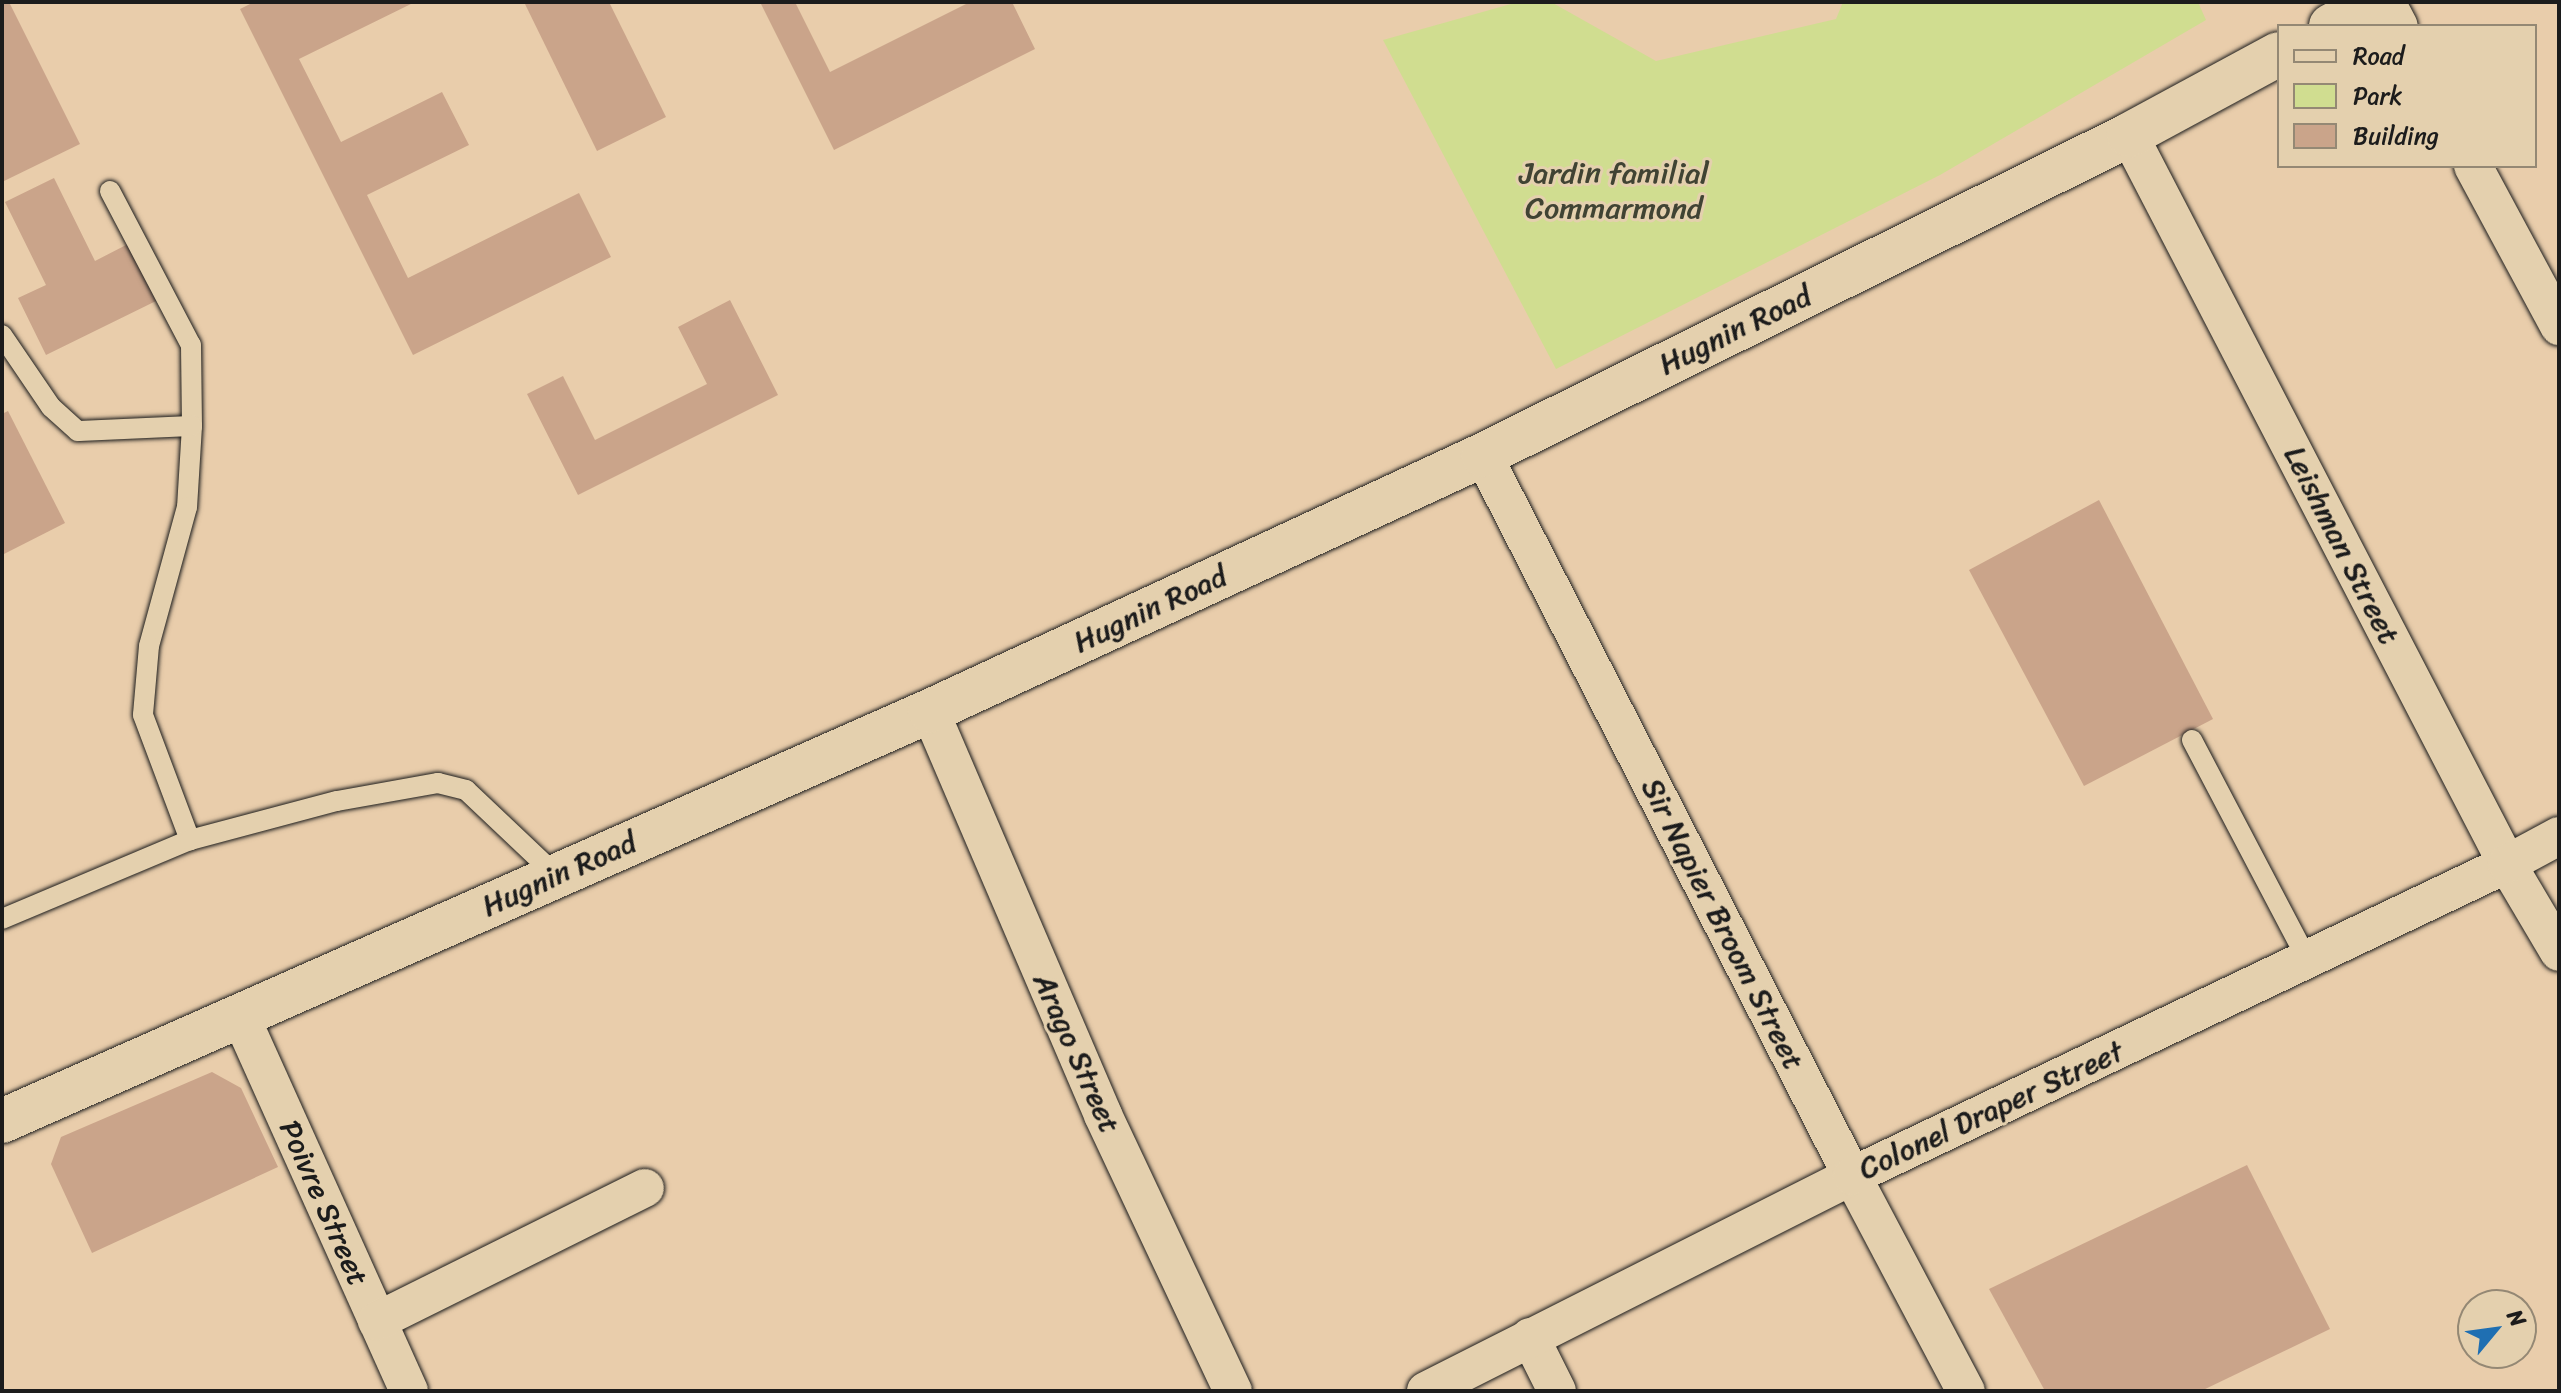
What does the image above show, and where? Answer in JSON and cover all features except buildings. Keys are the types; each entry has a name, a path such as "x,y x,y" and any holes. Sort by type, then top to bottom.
{"street":[{"path":"2335,24 2376,2"},
{"path":"2386,2 2398,24"},
{"name":"Hugnin Road","path":"2,1121 930,711 1483,455 2129,135 2277,55"},
{"name":"Leishman Street","path":"2129,135 2507,864 2559,952"},
{"path":"2474,168 2545,268 2559,326"},
{"name":"Sir Napier Broom Street","path":"1483,455 1852,1176 1966,1391"},
{"name":"Arago Street","path":"930,711 1103,1115 1233,1391"},
{"name":"Colonel Draper Street","path":"1426,1391 1852,1176 2507,864 2559,836"},
{"name":"Poivre Street","path":"240,1015 409,1391"},
{"path":"377,1321 645,1188"},
{"path":"1530,1337 1557,1391"}],"lane":[{"path":"110,191 191,345 192,426 187,507 149,646 143,715 190,840"},
{"path":"2,335 51,407 78,431 192,426"},
{"path":"2192,740 2307,959"},
{"path":"2,919 190,840 337,801 438,783 466,790 556,875"}],"green space":[{"name":"Jardin familial Commarmond","path":"1518,2 1551,2 1656,61 1836,19 1843,2 2198,2 2206,20 1940,175 1556,369 1383,40"}]}
